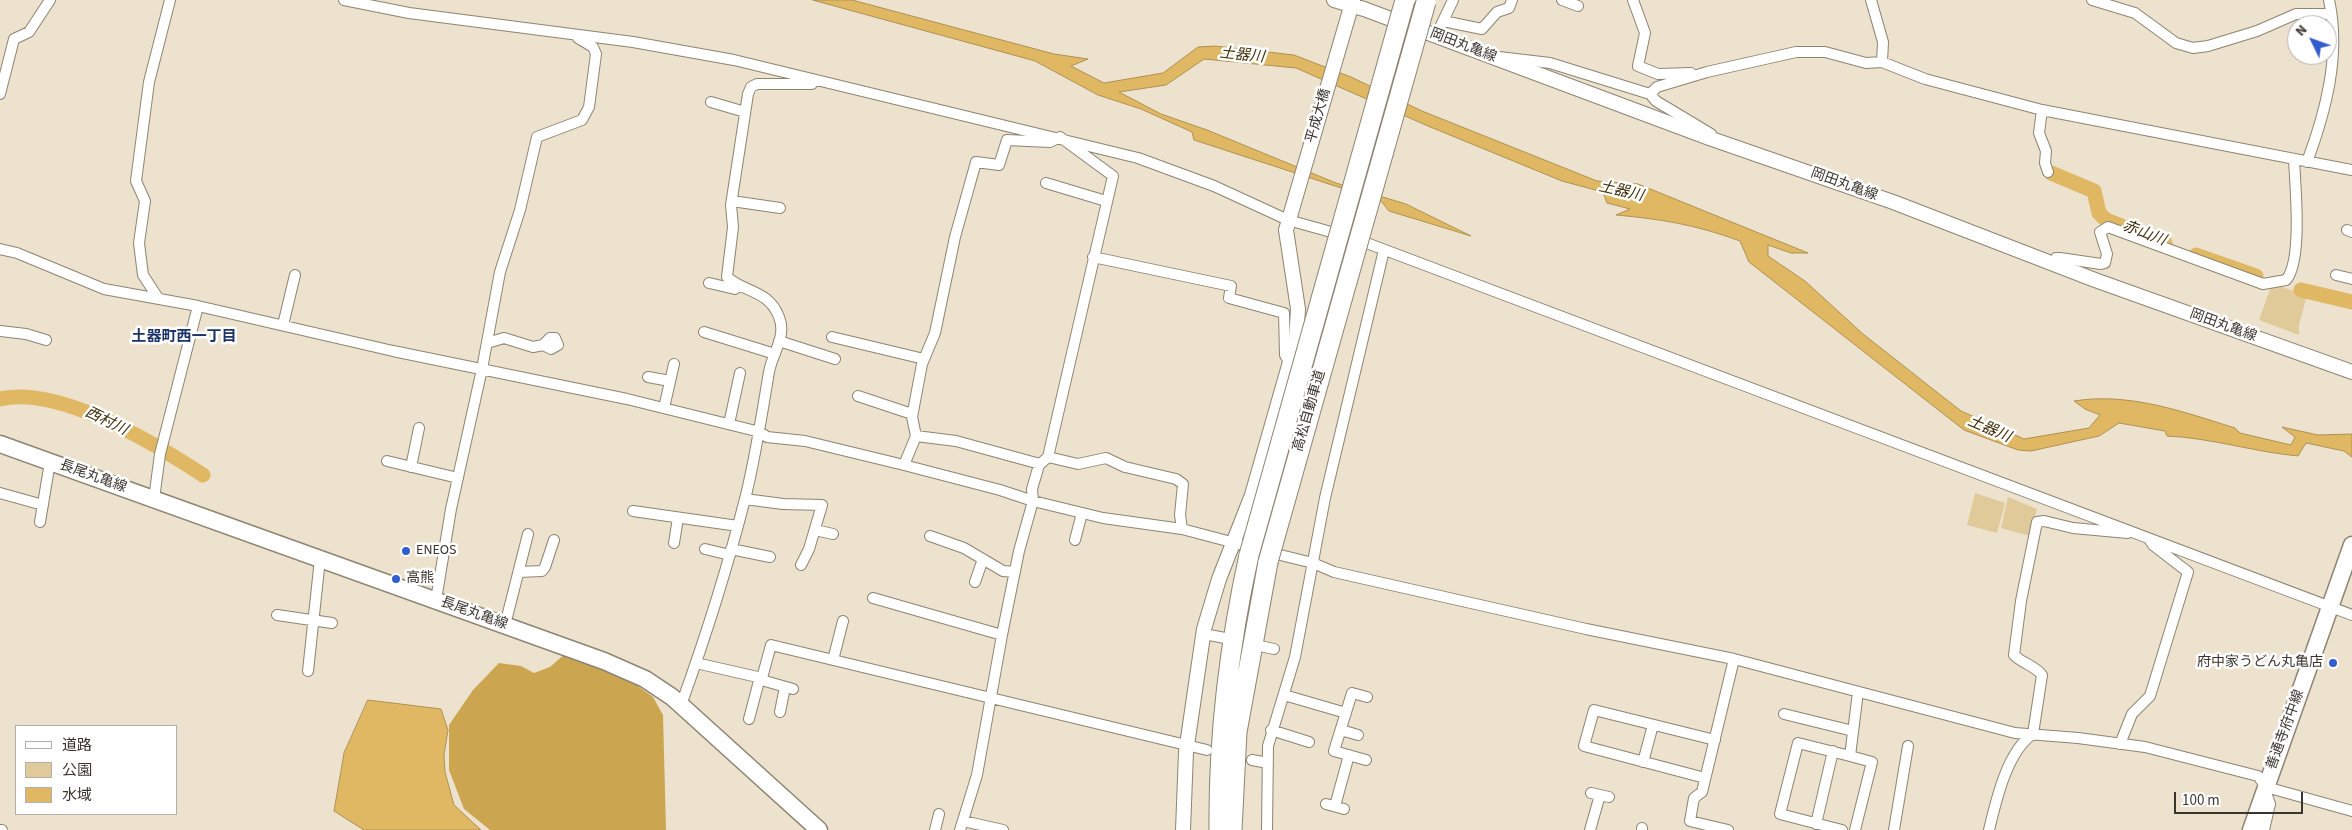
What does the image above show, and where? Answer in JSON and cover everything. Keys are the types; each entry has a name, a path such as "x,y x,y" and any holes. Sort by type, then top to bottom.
{"highway":[{"name":"高松自動車道","path":"1219,830 1218,785 1227,679 1235,618 1248,555 1405,0"},
{"name":"高松自動車道","path":"1232,830 1237,732 1268,562 1426,1"}],"main road":[{"name":"岡田丸亀線","path":"1334,0 1352,2 1494,58 1892,202 2054,264 2352,372"},
{"name":"平成大橋","path":"1186,829 1187,746 1204,634 1218,579 1252,495 1296,341 1298,309 1287,247 1289,216 1352,2"},
{"name":"長尾丸亀線","path":"0,444 505,625 637,675 681,705 819,830"},
{"name":"善通寺府中線","path":"2251,830 2352,545"}],"street":[{"path":"0,94 14,39 29,32 50,0"},
{"path":"158,298 143,275 139,243 145,201 136,181 149,82 170,0"},
{"path":"344,0 409,13 684,49 1060,137 1138,158 1289,216 1358,239 2352,615"},
{"path":"1436,36 1453,0"},
{"path":"1443,21 1482,30 1497,12 1509,8 1512,0"},
{"path":"1562,0 1578,6"},
{"path":"1633,0 1646,33 1638,66 1658,74 1707,72"},
{"path":"1871,0 1883,42 1882,62"},
{"path":"2092,0 2135,13 2176,43 2193,48 2208,46 2256,31 2296,14 2332,14"},
{"path":"2307,162 2321,124 2335,49 2330,0"},
{"path":"436,600 458,478 482,369 500,272 520,210 537,137 582,120 589,106 596,54 593,47 572,35"},
{"path":"1650,94 1657,87 1707,72 1796,52 1825,52 1866,62 1882,62 1926,79 2042,110 2352,170"},
{"path":"1494,58 1507,56 1550,63 1650,94 1656,101 1731,145"},
{"path":"681,705 696,663 738,526 760,432 769,371 782,329 780,318 772,304 759,293 738,286 727,277 733,227 732,201 748,94 751,87 757,84 813,84 816,80"},
{"path":"711,102 745,112"},
{"path":"2042,110 2039,133 2046,151 2045,163 2048,172"},
{"path":"1003,830 961,826 977,774 1002,634 1033,501 1032,489 1044,460 1112,176 1060,137"},
{"path":"904,465 916,436 912,414 924,359 935,333 954,237 976,162 999,165 1007,140 1050,142 1060,137"},
{"path":"2054,264 2056,258 2105,263 2107,254 2100,232 2108,227 2263,284 2286,280 2292,268 2297,219 2294,159"},
{"path":"1046,183 1106,201"},
{"path":"732,201 780,208"},
{"path":"0,249 16,253 104,289 198,306 664,408 760,432 767,437 805,441 904,465 1082,513 1182,530 1312,563 1334,572 1734,659 1978,724 2033,734 2145,747 2258,776 2265,788 2270,804 2264,830"},
{"path":"1267,830 1268,763 1271,730 1295,657 1327,489 1384,250"},
{"path":"1093,256 1231,286 1229,298 1284,313 1285,355 1290,363"},
{"path":"283,325 295,275"},
{"path":"2336,276 2352,279"},
{"path":"709,283 735,289 738,286"},
{"path":"154,499 160,454 198,306"},
{"path":"0,331 27,330 46,340"},
{"path":"704,332 775,354"},
{"path":"832,337 924,359"},
{"path":"487,343 504,338 533,347 542,345"},
{"path":"779,341 835,359"},
{"path":"664,408 674,364"},
{"path":"729,424 740,374"},
{"path":"648,377 670,381"},
{"path":"858,396 912,414"},
{"path":"411,467 419,428"},
{"path":"916,436 1044,460 1078,464 1106,458 1125,467 1176,479 1183,484 1180,515 1182,530"},
{"path":"387,461 458,478"},
{"path":"40,522 50,462"},
{"path":"0,493 43,505"},
{"path":"745,499 783,504 822,505 815,530 801,565"},
{"path":"633,511 738,526"},
{"path":"1075,540 1082,513"},
{"path":"674,543 678,518"},
{"path":"1989,830 1999,789 2023,741 2033,734 2042,675 2037,668 2021,663 2014,655 2021,601 2037,522 2044,521 2073,528 2144,536 2188,572 2150,696 2132,714 2120,744"},
{"path":"815,530 832,534"},
{"path":"505,625 528,534"},
{"path":"930,536 964,548 1003,571 1015,572"},
{"path":"519,572 542,571 554,540"},
{"path":"705,549 770,557"},
{"path":"308,670 315,620 320,559"},
{"path":"975,582 982,559"},
{"path":"873,598 1002,634"},
{"path":"277,615 332,623"},
{"path":"833,660 843,622"},
{"path":"1204,634 1225,638"},
{"path":"749,719 771,645 1208,750"},
{"path":"1260,646 1274,649"},
{"path":"1728,830 1688,825 1694,798 1702,792 1706,778 1734,659"},
{"path":"696,663 761,678 765,682 789,688 780,712"},
{"path":"1850,756 1858,692"},
{"path":"1366,760 1334,751 1352,693 1367,697"},
{"path":"1284,695 1346,713"},
{"path":"1706,778 1584,746 1594,710 1715,740"},
{"path":"1784,714 1853,731"},
{"path":"1643,762 1653,725"},
{"path":"1271,730 1309,742"},
{"path":"1341,730 1358,735"},
{"path":"1842,830 1780,814 1798,743 1833,750 1872,762 1855,830"},
{"path":"1894,830 1908,746"},
{"path":"1816,824 1833,750"},
{"path":"1335,806 1349,755"},
{"path":"1252,760 1268,763"},
{"path":"2265,788 2352,811"},
{"path":"1590,830 1600,795"},
{"path":"935,830 939,814"}],"green space":[{"path":"2272,284 2307,295 2299,325 2299,335 2259,320"},
{"path":"1975,493 2005,503 1997,533 1967,525"},
{"path":"2008,497 2037,509 2030,536 2001,528"}],"shaded area":[{"path":"566,653 635,684 653,697 663,715 666,830 490,830 464,809 449,770 449,725 473,690 499,663 521,666 534,673 550,667"}],"water":[{"name":"土器川","path":"813,0 852,0 1054,54 1088,59 1071,66 1104,83 1163,73 1198,47 1215,46 1294,55 1351,77 1422,111 1597,181 1638,184 1808,253 1791,253 1768,245 1768,256 1805,281 1863,334 1961,411 2024,439 2089,428 2100,415 2085,409 2074,401 2115,399 2136,401 2176,410 2235,428 2240,433 2291,445 2295,437 2282,427 2318,435 2352,434 2352,457 2344,451 2306,443 2298,456 2200,439 2167,436 2165,431 2119,423 2099,436 2031,451 2018,450 1964,430 1749,262 1740,241 1679,223 1616,215 1630,209 1607,203 1603,192 1562,181 1428,126 1296,68 1204,59 1166,85 1119,92 1161,114 1207,130 1336,183 1406,204 1471,236 1389,211 1381,201 1194,140 1192,132 1141,109 1098,95 1035,61"},
{"path":"368,700 441,709 448,730 444,755 445,772 454,805 481,830 364,830 334,811 344,753"}],"waterway":[{"name":"赤山川","path":"2051,173 2094,191 2099,213 2106,220 2165,243"},
{"name":"赤山川","path":"2196,255 2256,276"},
{"name":"赤山川","path":"2301,290 2352,302"},
{"name":"西村川","path":"0,399 24,397 50,400 77,408 133,433 203,475"}],"place":[{"name":"ENEOS","path":"406,551"},
{"name":"高熊","path":"396,579"},
{"name":"府中家うどん丸亀店","path":"2333,663"}],"district":[{"name":"土器町西一丁目","path":"184,338"}]}
